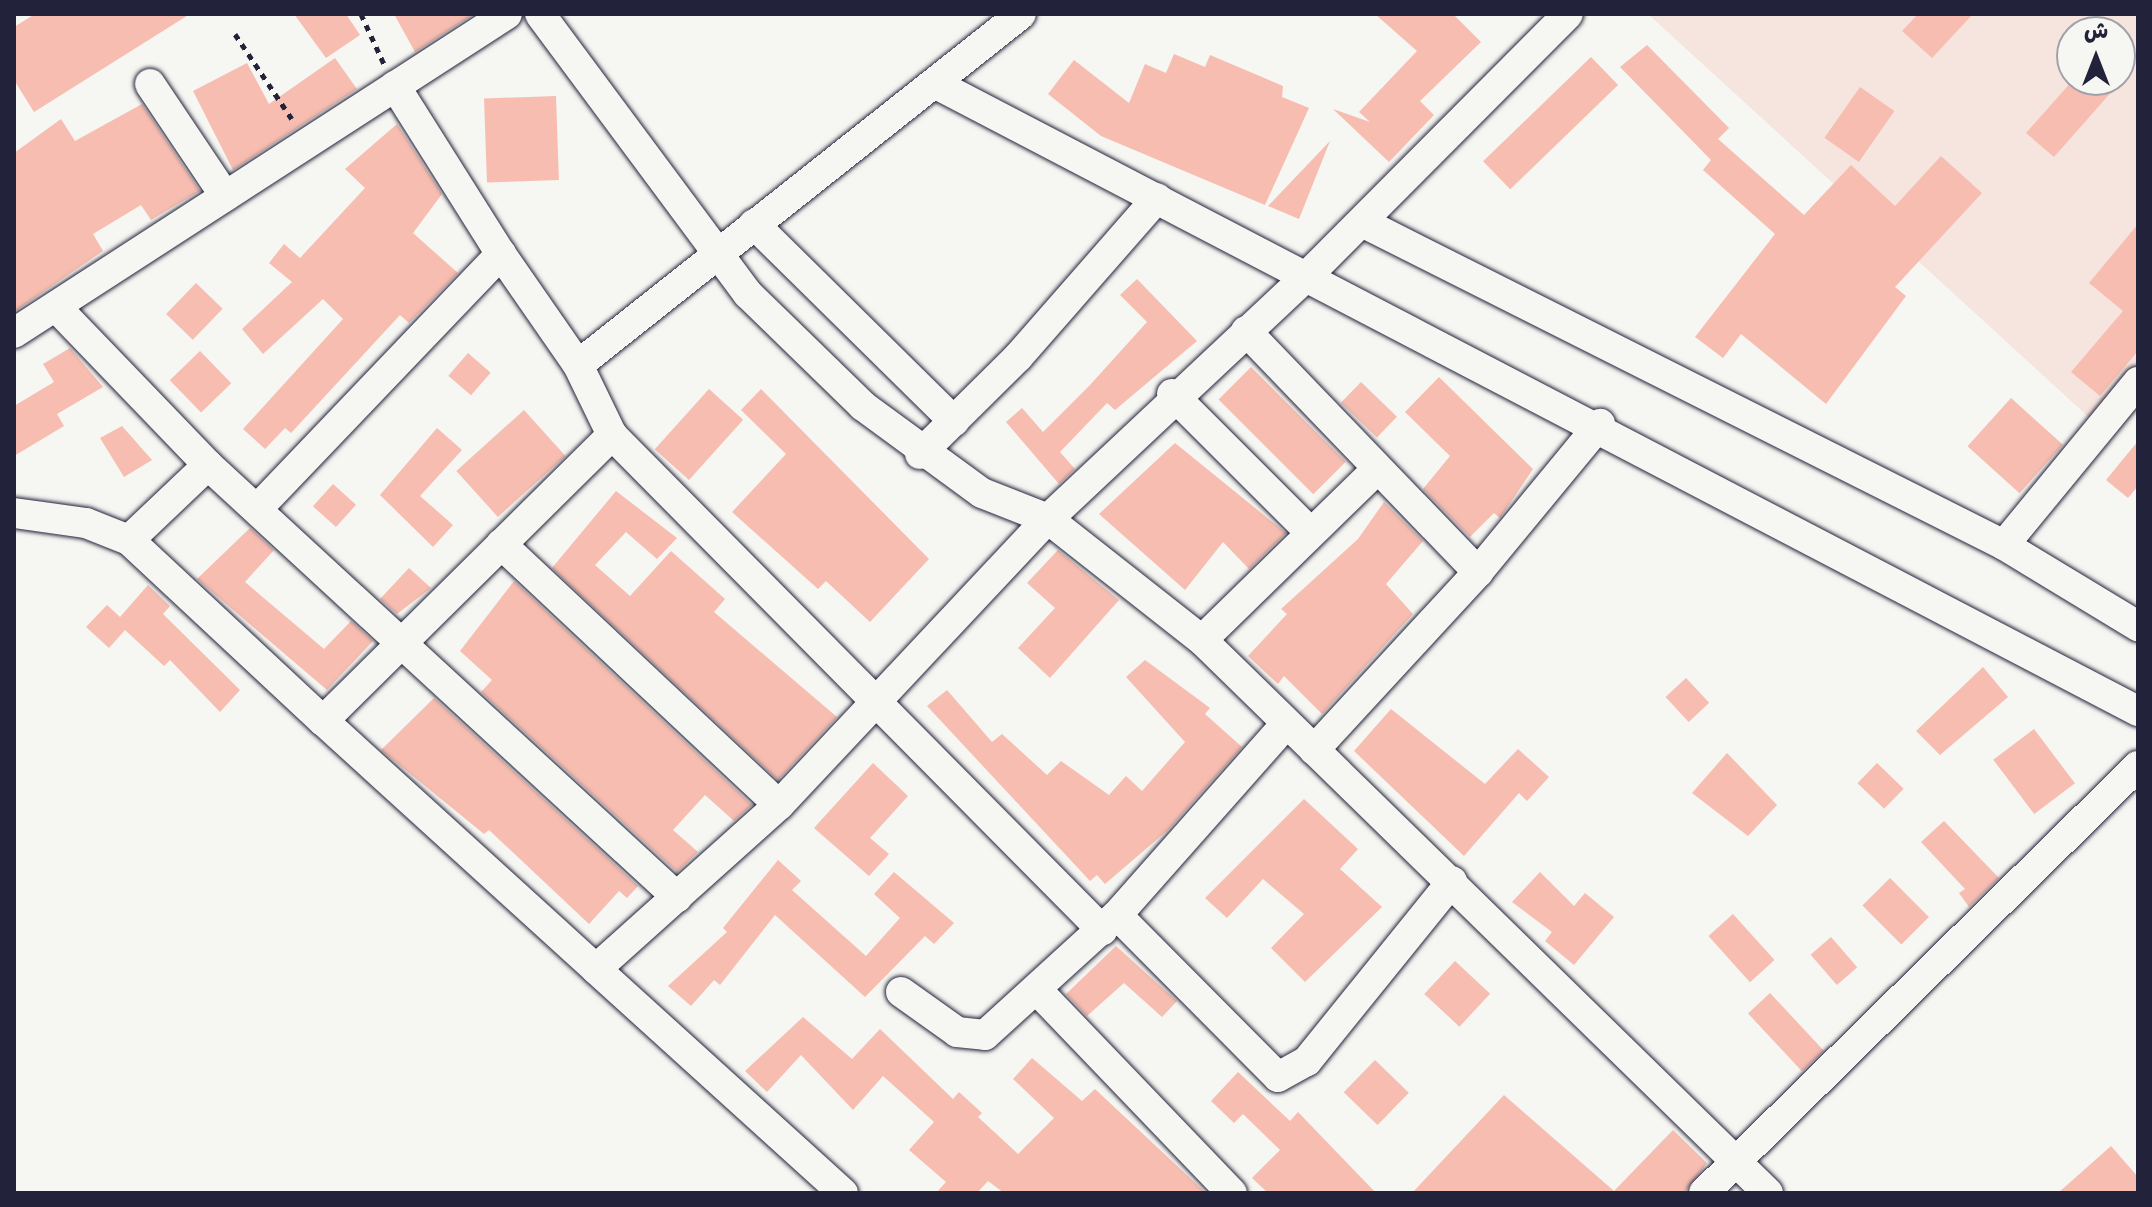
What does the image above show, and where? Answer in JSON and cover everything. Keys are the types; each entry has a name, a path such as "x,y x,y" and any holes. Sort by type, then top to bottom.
{"street":[{"path":"14,333 306,141 507,14"},
{"path":"540,14 715,254 748,294 920,454 982,493 1048,519 1202,640 1285,725 1452,881 1768,1193"},
{"path":"578,365 1021,14"},
{"path":"596,969 779,805 880,705 1048,519 1172,394 1308,275 1568,14"},
{"path":"150,84 225,196"},
{"path":"936,84 1600,424 2138,711"},
{"path":"395,86 501,254 578,365 612,435 880,705 1278,1077 1307,1061 1452,881"},
{"path":"920,454 954,421 1157,198"},
{"path":"1362,222 2004,545 2138,626"},
{"path":"754,224 954,421"},
{"path":"260,506 501,254"},
{"path":"56,307 208,465 260,506 677,897"},
{"path":"1246,331 1375,471 1478,572"},
{"path":"2004,545 2138,382"},
{"path":"1172,394 1308,530"},
{"path":"1314,750 1478,572 1600,424"},
{"path":"323,721 612,435"},
{"path":"129,540 208,465"},
{"path":"1202,640 1308,530 1375,471"},
{"path":"14,513 86,523 129,540 323,721 843,1193"},
{"path":"501,544 779,805"},
{"path":"901,992 957,1032 979,1037 1038,991 1110,923 1285,725"},
{"path":"1704,1193 1734,1160 2138,766"},
{"path":"1038,991 1232,1193"}],"path":[{"path":"361,14 395,86"},
{"path":"235,34 306,141"}],"shaded area":[{"path":"1648,14 2138,14 2138,374 2094,422"}],"building":[{"path":"35,14 190,14 34,112 14,80 14,27"},
{"path":"294,14 346,14 360,35 326,58"},
{"path":"394,14 474,14 415,52"},
{"path":"1375,14 1453,14 1481,42 1420,101 1434,115 1389,162 1333,109 1370,122 1359,112 1417,51"},
{"path":"1918,14 1973,14 1932,58 1902,31"},
{"path":"1647,45 1729,128 1718,139 1804,215 1851,165 1895,206 1941,156 1982,193 1895,287 1906,296 1826,404 1741,334 1723,358 1695,337 1775,234 1703,170 1711,160 1620,67"},
{"path":"1174,54 1205,67 1210,55 1283,86 1282,97 1309,108 1265,205 1101,136 1048,94 1074,60 1129,103 1145,64 1166,73"},
{"path":"1591,57 1618,85 1510,189 1483,161"},
{"path":"335,58 357,89 233,170 193,91 247,63 269,104"},
{"path":"1860,87 1894,111 1859,162 1824,138"},
{"path":"556,96 559,180 487,182 484,99"},
{"path":"2059,96 2108,96 2054,157 2026,133"},
{"path":"142,104 200,191 151,220 141,205 93,234 103,251 14,312 14,153 61,119 75,141"},
{"path":"397,124 442,194 413,233 458,273 409,323 400,315 291,433 285,428 265,449 243,429 343,319 323,299 263,354 242,329 292,282 269,263 284,244 300,258 365,188 345,169"},
{"path":"1330,141 1299,219 1268,206"},
{"path":"2138,224 2138,351 2100,396 2071,372 2123,311 2089,283"},
{"path":"1137,279 1197,341 1115,410 1107,403 1060,452 1075,469 1059,484 1006,422 1022,408 1043,432 1090,385 1147,322 1120,295"},
{"path":"196,283 223,309 193,340 166,314"},
{"path":"70,348 103,387 57,414 64,426 14,456 14,406 54,382 43,364"},
{"path":"200,351 231,383 201,413 170,380"},
{"path":"468,353 491,373 471,395 448,376"},
{"path":"1251,367 1346,462 1313,494 1218,400"},
{"path":"1439,377 1533,469 1500,518 1494,513 1470,537 1423,489 1450,456 1405,412"},
{"path":"1361,382 1397,417 1377,438 1341,403"},
{"path":"709,389 743,420 689,480 655,449"},
{"path":"761,389 929,559 870,622 826,581 818,589 732,512 786,454 741,410"},
{"path":"2011,398 2063,445 2020,493 1968,446"},
{"path":"524,410 565,456 498,517 456,471"},
{"path":"122,426 152,460 124,477 100,438"},
{"path":"437,428 462,450 420,496 453,525 433,547 380,495"},
{"path":"2138,441 2138,486 2128,498 2106,480"},
{"path":"1175,443 1286,533 1249,569 1223,542 1185,590 1099,514"},
{"path":"333,484 356,505 336,527 313,506"},
{"path":"616,491 677,538 657,559 626,532 595,565 630,596 671,551 725,599 714,612 837,717 778,780 552,568"},
{"path":"1384,502 1423,541 1386,584 1413,614 1322,714 1284,676 1278,684 1248,656 1287,614 1281,609 1358,539"},
{"path":"250,528 274,550 245,582 324,649 351,621 373,641 327,690 197,579"},
{"path":"1058,550 1119,600 1050,678 1018,648 1055,608 1027,583"},
{"path":"409,568 431,588 397,614 380,599"},
{"path":"514,581 752,805 734,821 705,795 673,830 698,852 677,872 481,692 492,680 460,651"},
{"path":"148,585 170,606 163,614 240,690 220,712 170,660 164,666 125,630 109,648 86,627 107,605 120,617"},
{"path":"1145,660 1210,708 1205,714 1242,747 1168,830 1105,884 1097,875 1090,881 927,706 947,690 992,742 1002,734 1047,775 1061,761 1109,795 1126,776 1142,791 1185,742 1126,677"},
{"path":"1983,667 2008,697 1940,755 1916,731"},
{"path":"1686,678 1709,703 1689,722 1666,697"},
{"path":"434,698 638,886 627,898 619,891 589,924 489,830 484,834 381,750"},
{"path":"1391,709 1485,784 1518,749 1549,777 1527,801 1519,793 1464,856 1354,751"},
{"path":"2034,729 2075,783 2034,814 1993,760"},
{"path":"1727,753 1777,805 1748,836 1692,793"},
{"path":"873,763 908,796 870,838 889,854 869,876 814,828"},
{"path":"1877,763 1904,789 1884,809 1858,783"},
{"path":"1304,799 1358,849 1340,869 1382,907 1305,982 1271,948 1304,914 1263,879 1227,918 1205,898"},
{"path":"1944,821 1999,878 1969,907 1959,893 1965,889 1921,842"},
{"path":"778,860 801,881 792,890 866,956 900,918 874,894 894,872 954,923 934,944 925,936 865,997 775,915 720,985 714,980 691,1006 668,986 727,932 723,928"},
{"path":"1540,872 1574,906 1585,893 1614,917 1574,965 1545,941 1552,932 1512,902"},
{"path":"1890,878 1929,917 1901,944 1862,906"},
{"path":"1733,914 1774,960 1750,982 1708,936"},
{"path":"1831,937 1857,967 1837,985 1811,955"},
{"path":"1116,946 1177,1001 1162,1017 1124,983 1087,1016 1066,994"},
{"path":"1455,961 1490,994 1459,1027 1424,994"},
{"path":"1770,993 1824,1051 1802,1071 1748,1013"},
{"path":"803,1017 852,1059 880,1029 953,1099 959,1092 982,1113 978,1117 1018,1154 1054,1118 1013,1079 1032,1058 1082,1101 1095,1089 1206,1193 1004,1193 988,1181 977,1193 936,1193 946,1182 909,1150 934,1122 883,1076 853,1110 801,1055 767,1092 745,1071"},
{"path":"1375,1060 1409,1093 1378,1125 1344,1092"},
{"path":"1238,1072 1290,1121 1298,1112 1376,1193 1268,1193 1252,1178 1280,1150 1243,1114 1234,1123 1211,1101"},
{"path":"1504,1095 1614,1191 1673,1130 1707,1163 1684,1193 1412,1193"},
{"path":"2111,1146 2138,1177 2138,1193 2058,1193"}]}
